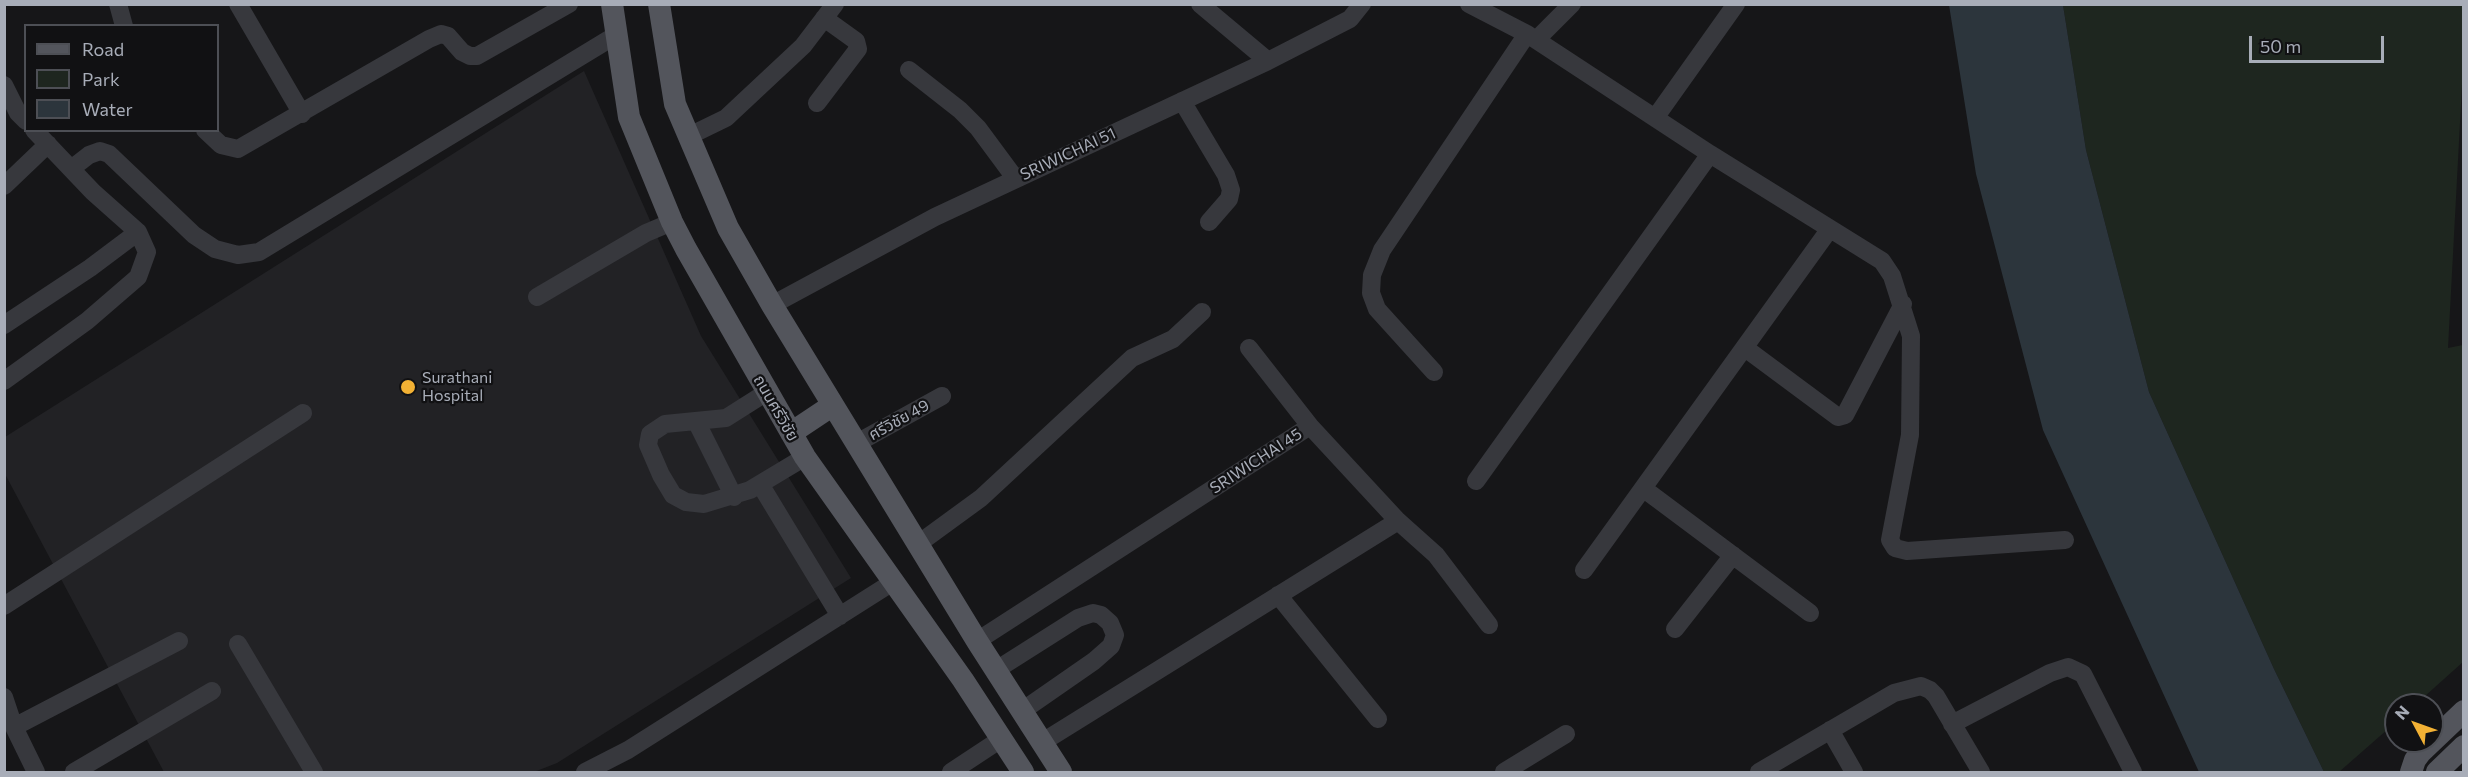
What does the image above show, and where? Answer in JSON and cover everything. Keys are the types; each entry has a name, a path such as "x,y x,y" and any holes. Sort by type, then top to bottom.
{"main road":[{"name":"ถนนศรีวิชัย","path":"612,4 629,117 672,222 805,457 963,680 1023,772"},
{"path":"659,4 675,104 728,228 772,305 977,641 1061,772"},
{"path":"791,433 833,405"},
{"path":"2411,772 2421,752 2463,711"},
{"path":"2437,772 2463,746"}],"street":[{"path":"118,4 123,24"},
{"path":"238,4 302,114"},
{"path":"207,132 221,145 238,149 441,34 448,36 470,57 477,56 569,4"},
{"path":"1200,4 1268,61"},
{"name":"SRIWICHAI 51","path":"772,305 935,217 1268,61 1350,19 1362,4"},
{"path":"1468,4 1532,37 1710,154 1882,261 1892,276 1903,304 1911,336 1910,435 1890,540 1892,545 1907,551 2065,540"},
{"path":"1434,372 1377,309 1371,293 1372,275 1382,250 1532,37 1572,4"},
{"path":"1655,118 1736,4"},
{"path":"689,136 726,118 803,46 830,11 856,41 858,49 817,103"},
{"path":"71,169 89,155 100,151 109,154 194,235 215,249 238,255 259,252 616,35"},
{"path":"909,70 960,110 978,128 1015,178"},
{"path":"4,85 18,113 24,119"},
{"path":"1182,101 1226,175 1231,190 1229,199 1209,222"},
{"path":"4,381 87,321 138,277 147,252 138,232 93,192 36,132"},
{"path":"4,186 48,144"},
{"path":"1476,481 1710,154"},
{"path":"537,297 646,233 672,222"},
{"path":"1584,570 1829,230"},
{"path":"4,325 90,268 138,232"},
{"path":"1744,348 1838,417 1845,415 1903,304"},
{"path":"918,544 981,498 1132,358 1173,339 1202,312"},
{"path":"1249,348 1310,426"},
{"path":"767,392 726,418 665,424 650,434 648,445 661,475 673,495 686,502 704,504 734,496 760,484 805,457"},
{"name":"ศรีวิชัย 49","path":"856,443 942,396"},
{"path":"4,606 303,413"},
{"path":"696,421 734,496"},
{"name":"SRIWICHAI 45","path":"977,641 1310,426 1398,521 1436,555 1489,625"},
{"path":"760,484 840,616"},
{"path":"1644,489 1810,613"},
{"path":"1041,743 1398,521"},
{"path":"1675,629 1732,555"},
{"path":"585,772 628,750 893,582"},
{"path":"1278,596 1378,719"},
{"path":"996,670 1078,618 1093,613 1101,615 1110,623 1115,635 1111,646 1095,661 1022,711"},
{"path":"14,726 179,641"},
{"path":"237,644 309,771"},
{"path":"1952,724 2050,673 2068,667 2082,674 2133,772"},
{"path":"1759,772 1894,693 1921,686 1936,696 1981,772"},
{"path":"74,772 212,691"},
{"path":"4,698 14,726 36,772"},
{"path":"1830,730 1854,772"},
{"path":"1504,772 1566,734"},
{"path":"951,772 1001,739"}],"shaded area":[{"name":"Surathani Hospital","path":"584,71 701,336 851,578 557,763 534,772 164,772 5,474 5,437"}],"green space":[{"path":"2063,5 2463,5 2463,66 2448,348 2463,345 2463,662 2428,693 2384,693 2384,733 2339,772 2324,772 2274,669 2149,392 2086,150"}],"water":[{"path":"1949,5 2063,5 2086,150 2149,392 2274,669 2324,772 2199,772 2043,430 1976,174"}],"place":[{"name":"Surathani Hospital","path":"408,387"}]}
